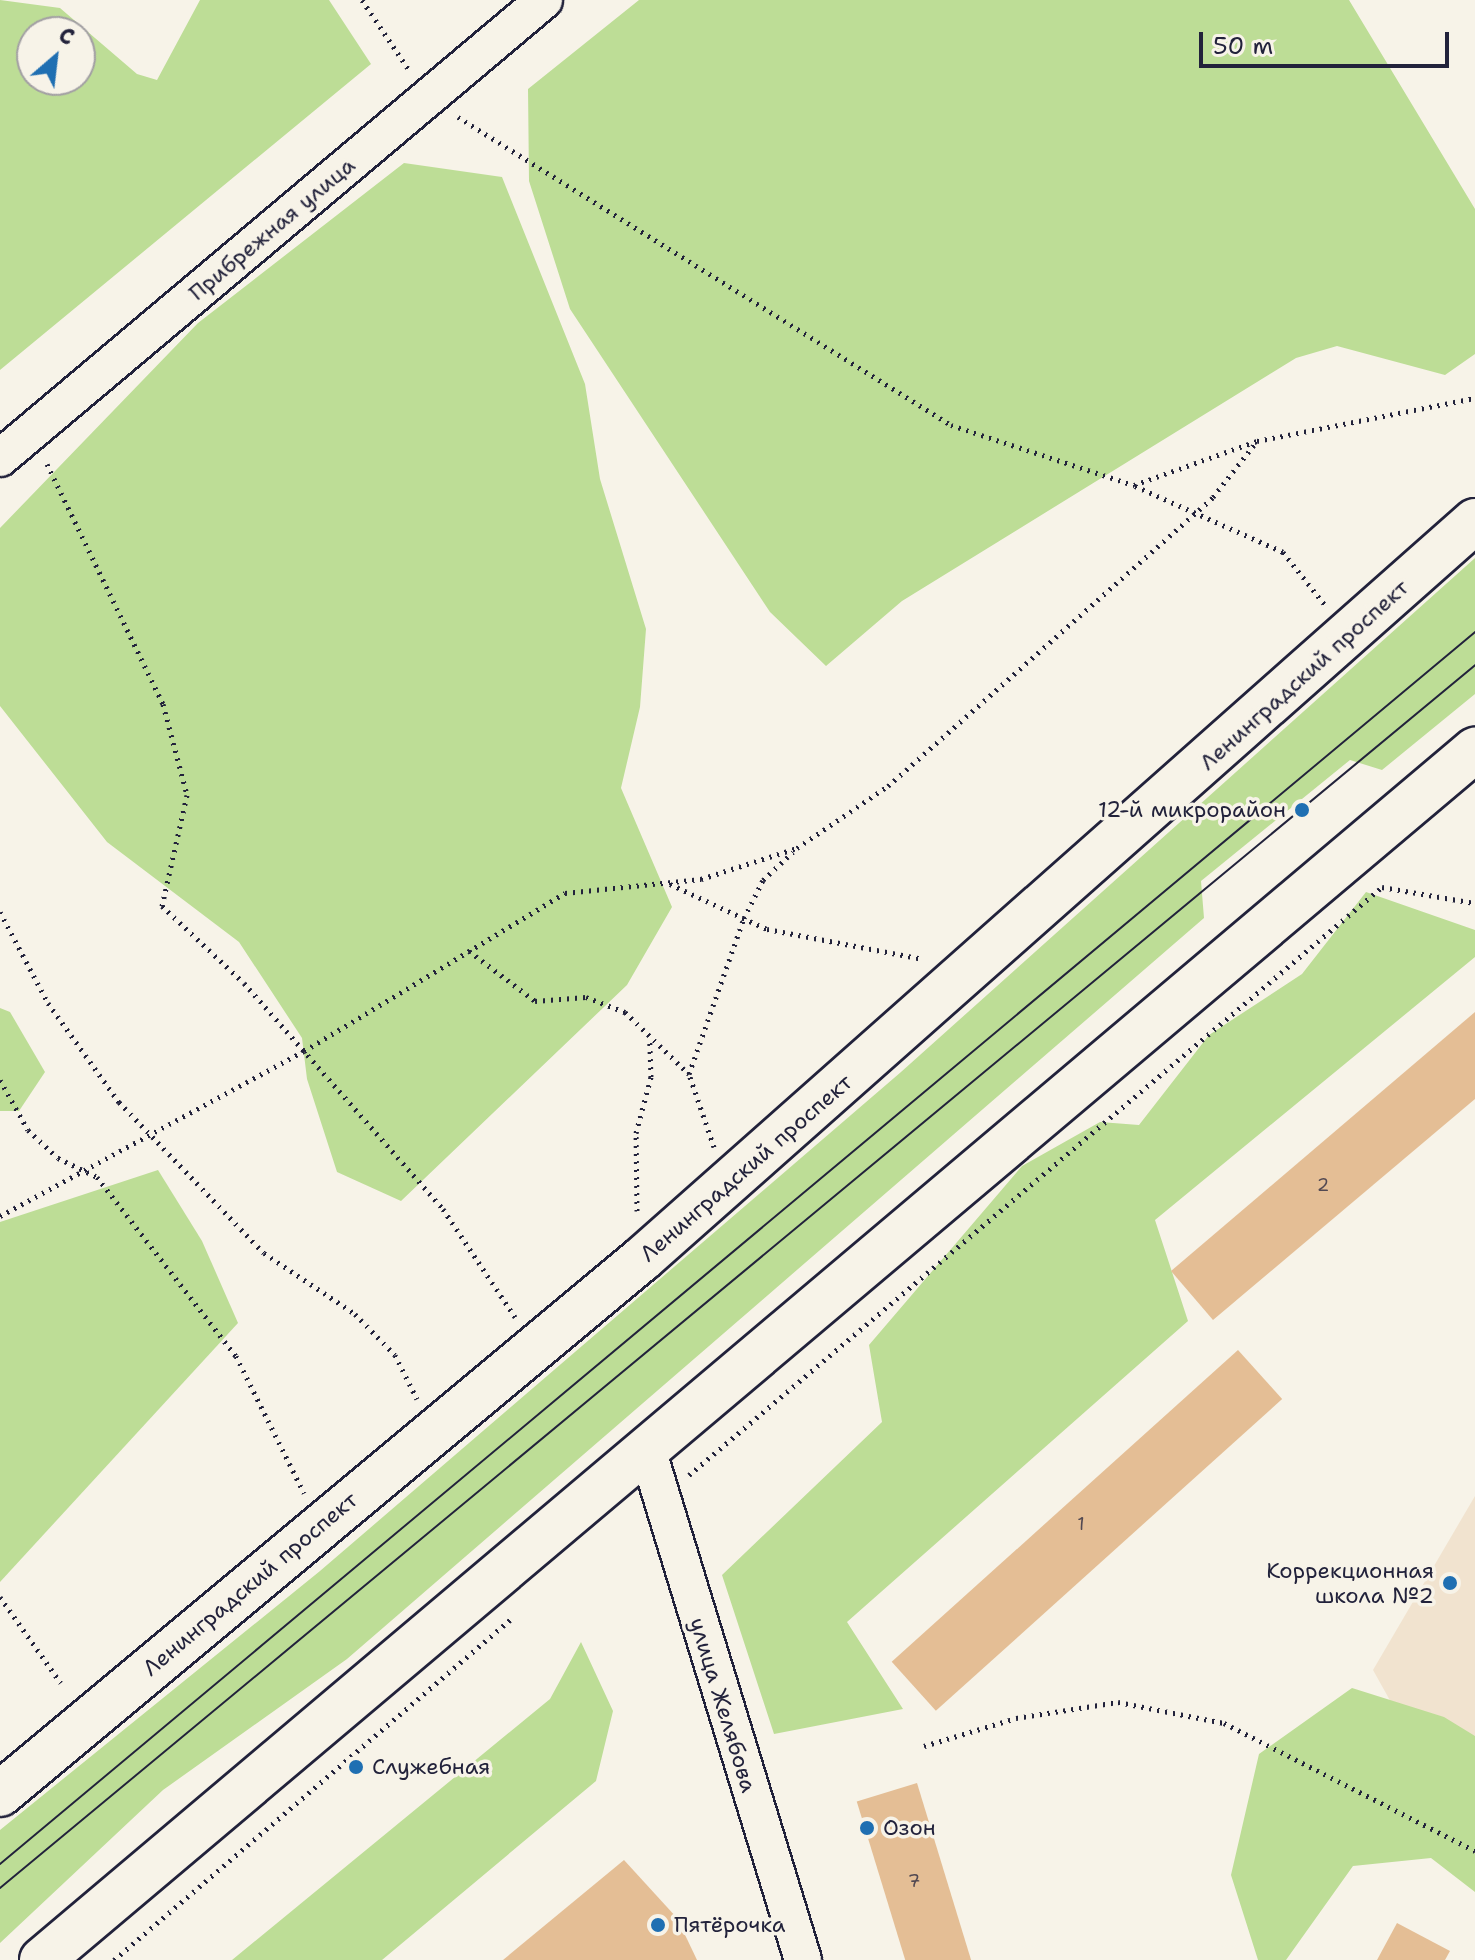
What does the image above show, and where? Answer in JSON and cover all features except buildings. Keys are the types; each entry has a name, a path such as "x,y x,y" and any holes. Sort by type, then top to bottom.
{"main road":[{"name":"Ленинградский проспект","path":"0,1794 618,1280 1475,521"},
{"path":"42,1960 1475,750"}],"street":[{"name":"Прибрежная улица","path":"0,458 544,0"},
{"name":"улица Желябова","path":"647,1449 803,1960"}],"path":[{"path":"362,0 427,98 951,425 1134,485 1283,552 1336,620"},
{"path":"1134,485 1257,441 1475,398"},
{"path":"30,432 163,704 187,795 162,906 304,1051 443,1209 518,1322"},
{"path":"689,1074 744,918 763,880 797,848 888,786 1195,512 1257,441"},
{"path":"0,1216 89,1169 147,1133 304,1051 565,893 667,883 797,848"},
{"path":"667,883 744,918 936,962"},
{"path":"659,1492 704,1466 1382,887 1475,903"},
{"path":"0,912 48,1003 147,1133 264,1253 355,1314 395,1355 420,1404"},
{"path":"469,951 535,1001 586,997 625,1012 689,1074 716,1153"},
{"path":"637,1228 636,1133 651,1077 650,1038"},
{"path":"0,1080 28,1130 58,1158 89,1169 236,1356 307,1500"},
{"path":"0,1597 61,1683"},
{"path":"114,1960 522,1609"},
{"path":"924,1746 1016,1718 1118,1702 1224,1723 1475,1851"}],"shaded area":[{"name":"Коррекционная школа №2","path":"1475,1496 1475,1771 1411,1738 1373,1670"}],"green space":[{"path":"0,0 60,8 69,16 16,16 16,96 96,96 96,39 137,74 157,80 200,0 329,0 371,64 0,370"},
{"path":"639,0 1349,0 1475,209 1475,354 1445,375 1337,346 1296,358 902,601 826,666 770,612 570,309 529,181 528,89"},
{"path":"404,163 502,177 585,384 600,479 646,629 640,707 621,788 672,907 627,985 401,1201 337,1172 307,1079 302,1038 239,942 107,842 0,706 0,528 198,323"},
{"path":"1475,558 1475,694 1382,770 1350,760 1201,881 1204,918 347,1659 163,1790 0,1943 0,1830 320,1571 901,1072"},
{"path":"1366,892 1475,930 1475,957 1155,1220 1188,1321 847,1622 903,1709 774,1734 722,1575 882,1422 869,1345 1022,1166 1100,1122 1139,1125 1209,1035 1302,974"},
{"path":"0,1008 10,1012 45,1072 19,1111 0,1111"},
{"path":"158,1170 202,1241 238,1323 0,1582 0,1222"},
{"path":"581,1642 613,1711 596,1781 382,1960 232,1960 550,1699"},
{"path":"1352,1688 1444,1717 1475,1736 1475,1892 1431,1858 1353,1866 1286,1960 1258,1960 1231,1875 1259,1754"}],"tram line":[{"path":"0,1864 1475,632"},
{"path":"0,1888 1475,665"}],"place":[{"name":"12-й микрорайон","path":"1302,810"},
{"name":"Коррекционная школа №2","path":"1450,1583"},
{"name":"Служебная","path":"356,1767"},
{"name":"Озон","path":"867,1828"},
{"name":"Пятёрочка","path":"658,1925"}]}
